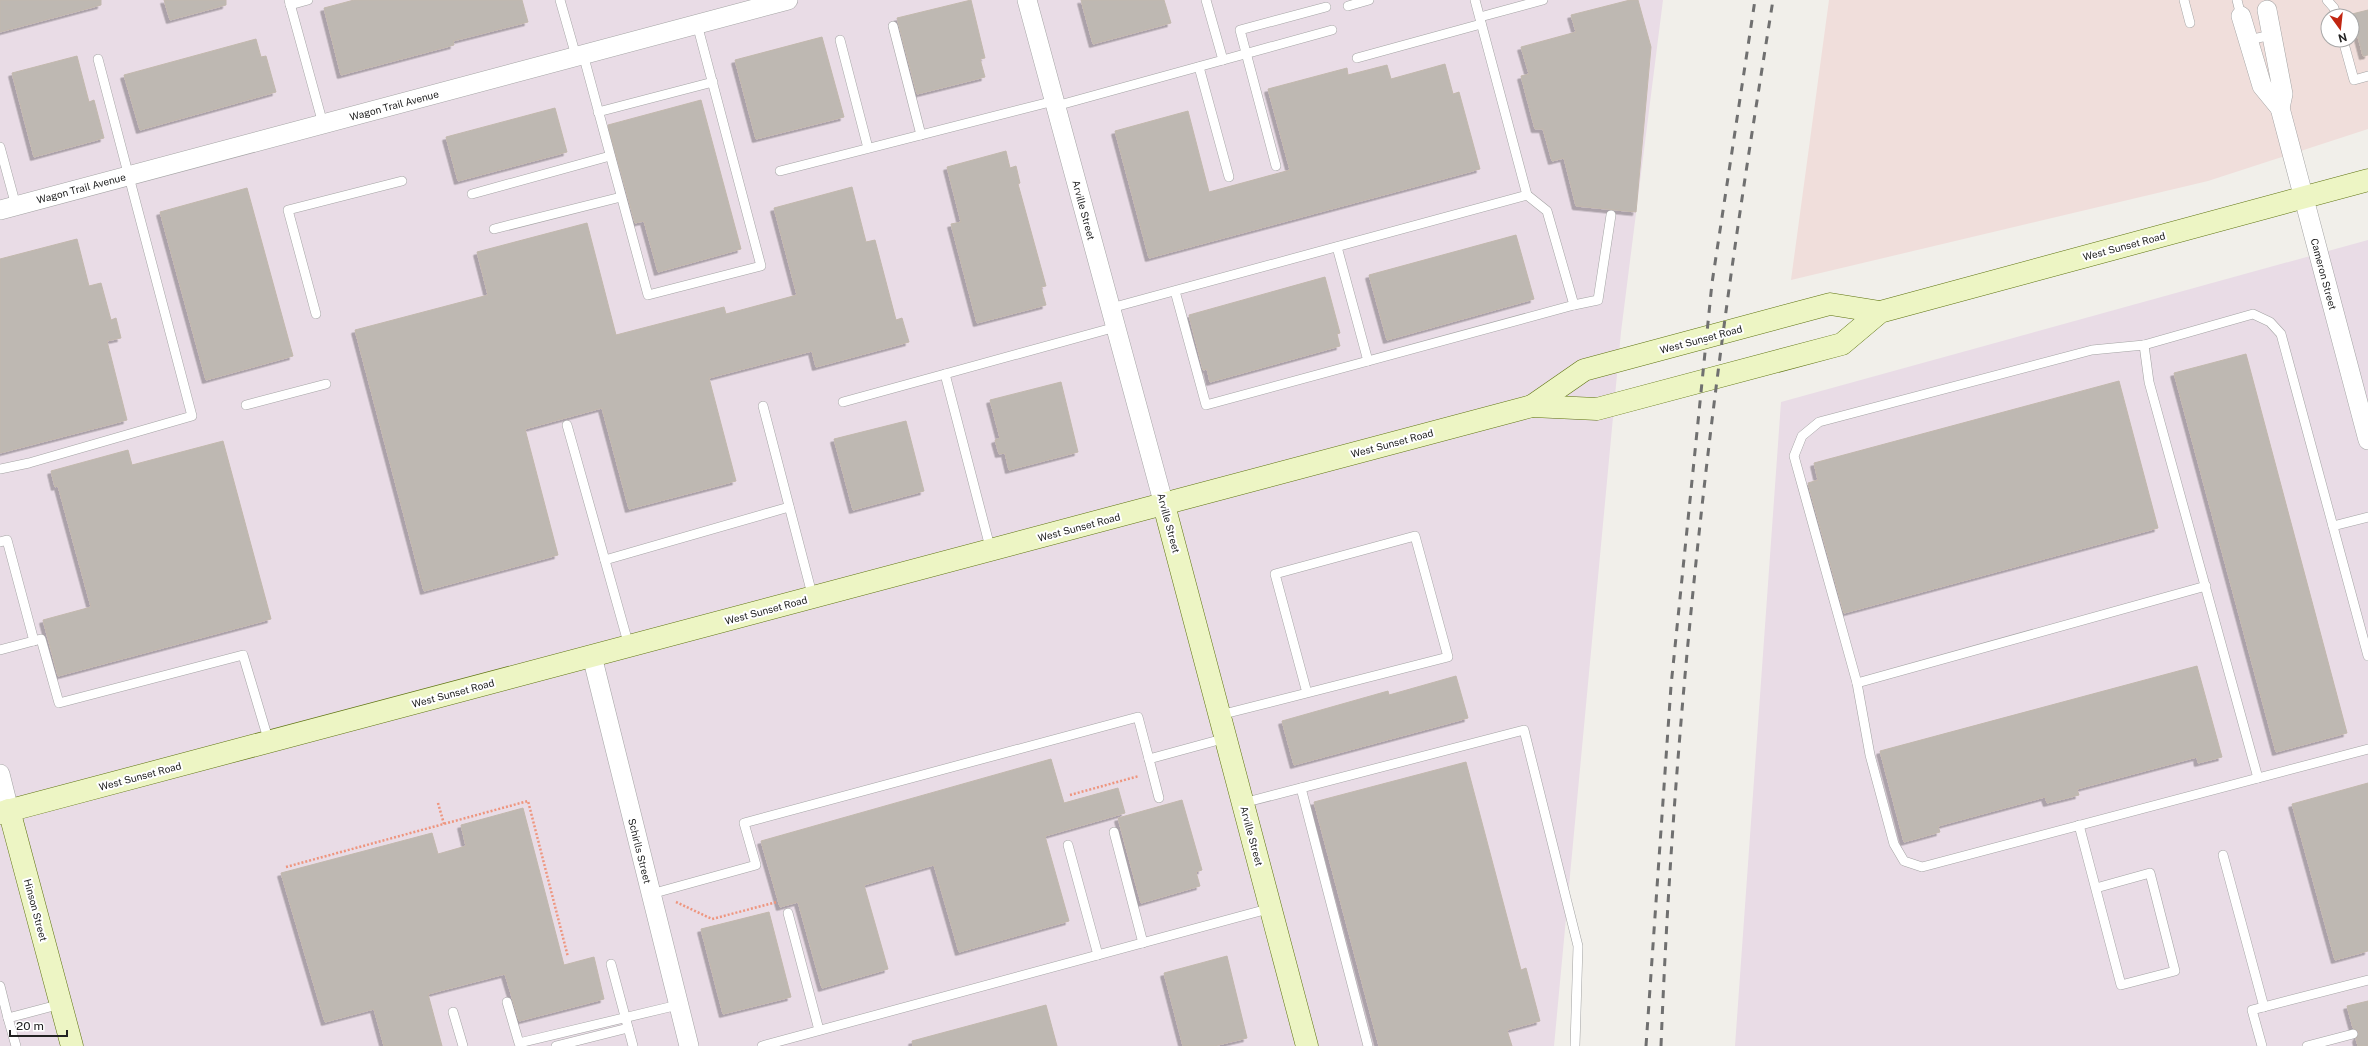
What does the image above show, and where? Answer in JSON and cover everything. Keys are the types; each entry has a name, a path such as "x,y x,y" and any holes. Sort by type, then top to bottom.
{"main road":[{"name":"West Sunset Road","path":"1532,406 1584,370 1661,349 1830,304 1880,312 2368,180"},
{"name":"West Sunset Road","path":"5,811 1164,505 1532,406 1597,409 1842,344 1880,312"},
{"name":"Arville Street","path":"1164,505 1307,1046"},
{"name":"Hinson Street","path":"5,811 72,1046"}],"street":[{"name":"Wagon Trail Avenue","path":"8,208 788,0"},
{"name":"Arville Street","path":"1027,0 1164,505"},
{"name":"Cameron Street","path":"2265,5 2272,35 2282,94 2280,108 2368,440"},
{"name":"Cameron Street","path":"2239,8 2262,86 2280,108"},
{"name":"Schirlls Street","path":"592,656 688,1046"},
{"name":"Hinson Street","path":"0,774 5,811"}],"lane":[{"path":"308,0 290,2 323,124"},
{"path":"560,0 598,112 648,295 761,266 697,24"},
{"path":"1206,0 1223,60"},
{"path":"1348,6 1370,0"},
{"path":"1475,0 1527,195 1547,211 1574,305"},
{"path":"1357,58 1481,21 1543,0"},
{"path":"2184,0 2190,23"},
{"path":"2327,0 2334,8"},
{"path":"1276,166 1240,30 1326,7"},
{"path":"893,26 921,134"},
{"path":"780,171 921,134 1055,104 1199,67 1332,30"},
{"path":"2248,40 2272,35"},
{"path":"840,40 868,148"},
{"path":"2345,48 2354,80 2368,76"},
{"path":"0,469 29,463 192,416 98,59"},
{"path":"1199,67 1229,177"},
{"path":"598,112 712,82"},
{"path":"0,147 8,208"},
{"path":"472,194 610,156"},
{"path":"316,314 288,210 402,181"},
{"path":"1111,308 1527,195"},
{"path":"494,229 621,196"},
{"path":"1174,291 1206,405 1574,305 1598,300 1611,215"},
{"path":"1337,247 1368,361"},
{"path":"2368,656 2280,334 2270,322 2253,314 2144,345 2092,350 1819,422 1802,436 1794,456 1857,683 1870,755 1894,844 1904,861 1922,867 2368,749"},
{"path":"843,402 1116,327"},
{"path":"2144,345 2149,382 2258,778"},
{"path":"945,374 991,550"},
{"path":"246,405 326,384"},
{"path":"763,406 813,598"},
{"path":"567,425 629,646"},
{"path":"605,560 789,507"},
{"path":"2333,526 2368,517"},
{"path":"1220,715 1448,657 1415,536 1274,574 1307,692"},
{"path":"0,542 7,540 34,641"},
{"path":"1857,683 2206,586"},
{"path":"0,650 41,639 59,703 243,655 269,742"},
{"path":"651,894 756,865 744,823 1138,717 1159,798"},
{"path":"1243,803 1524,730 1578,946 1575,1046"},
{"path":"1149,759 1226,738"},
{"path":"1301,788 1368,1046"},
{"path":"2079,826 2121,985 2175,971 2150,873 2096,888"},
{"path":"1114,832 1143,943"},
{"path":"1068,845 1098,955"},
{"path":"2223,855 2264,1007"},
{"path":"762,1046 1271,908"},
{"path":"788,913 819,1030"},
{"path":"611,964 633,1046"},
{"path":"2262,1046 2252,1010 2368,980"},
{"path":"0,986 16,1046"},
{"path":"507,1002 519,1043 678,1006"},
{"path":"8,1018 61,1004"},
{"path":"453,1012 463,1046"},
{"path":"556,1046 628,1028"},
{"path":"2307,1046 2353,1034"}],"path":[{"path":"1070,795 1143,775"},
{"path":"286,867 528,801 568,957"},
{"path":"438,803 444,824"},
{"path":"676,902 712,919 777,902"}],"shaded area":[{"path":"0,0 1663,0 1621,332 1554,1046 0,1046"},
{"path":"1829,0 2368,0 2368,129 2208,181 1791,280"},
{"path":"2368,240 2368,1046 1735,1046 1781,402"}],"building":[{"path":"0,0 101,0 101,5 0,32"},
{"path":"164,0 226,0 226,5 170,20"},
{"path":"354,0 522,0 528,22 453,41 454,45 341,75 324,8"},
{"path":"971,0 985,58 980,59 985,77 917,94 897,18"},
{"path":"1081,0 1164,0 1171,23 1093,44"},
{"path":"1630,0 1638,0 1651,47 1636,212 1576,206 1564,158 1552,161 1543,129 1535,129 1521,76 1529,74 1521,47 1576,32 1571,15"},
{"path":"2368,10 2368,55 2363,56 2360,45 2360,12"},
{"path":"822,37 844,117 756,139 735,60"},
{"path":"256,39 261,57 266,56 276,92 140,130 124,75"},
{"path":"77,56 89,102 94,100 104,138 34,157 12,73"},
{"path":"1445,64 1453,94 1459,92 1480,169 1149,258 1115,131 1188,111 1209,192 1290,170 1268,89 1347,68 1348,75 1387,65 1391,79"},
{"path":"701,100 741,249 658,272 644,221 635,223 608,125"},
{"path":"555,108 567,152 458,181 446,137"},
{"path":"1006,151 1010,168 1016,166 1020,183 1018,184 1046,286 1041,287 1046,305 977,323 951,224 961,222 947,167"},
{"path":"852,187 866,242 875,240 896,320 902,318 909,342 816,367 812,351 709,378 736,481 629,509 602,408 525,429 558,555 424,591 355,330 488,295 477,252 587,223 616,335 724,307 726,314 797,295 774,208"},
{"path":"247,188 293,356 206,380 160,212"},
{"path":"1516,235 1534,299 1387,340 1369,275"},
{"path":"77,239 89,286 101,283 111,320 116,318 121,338 107,341 127,420 0,453 0,259"},
{"path":"1325,277 1340,333 1337,334 1340,346 1210,382 1207,369 1203,370 1189,315"},
{"path":"2246,354 2347,733 2276,752 2174,373"},
{"path":"2119,381 2158,528 1844,613 1808,483 1818,480 1814,463"},
{"path":"1061,382 1078,452 1009,470 1005,453 999,454 995,440 1000,438 990,400"},
{"path":"906,421 924,491 853,510 834,439"},
{"path":"223,441 271,619 58,676 43,620 91,607 58,486 55,487 51,471 128,450 132,465"},
{"path":"2197,666 2222,757 2198,763 2197,757 2077,789 2079,795 2047,803 2045,797 1938,826 1940,832 1904,842 1880,751"},
{"path":"1456,676 1468,718 1294,765 1282,721 1388,691 1389,695"},
{"path":"1051,759 1064,803 1118,788 1125,813 1045,836 1069,921 959,952 934,865 864,885 888,969 822,988 798,902 780,907 761,841"},
{"path":"1466,762 1521,970 1526,968 1540,1021 1507,1030 1512,1046 1379,1046 1314,802"},
{"path":"2368,783 2368,951 2335,960 2292,804"},
{"path":"1182,800 1202,870 1196,872 1200,886 1141,903 1118,818"},
{"path":"523,808 564,965 594,957 604,999 519,1021 505,974 428,994 442,1046 384,1046 374,1009 325,1022 281,873 432,833 438,854 466,846 461,825"},
{"path":"769,912 791,997 723,1014 701,929"},
{"path":"1227,956 1247,1038 1214,1046 1183,1046 1164,973"},
{"path":"2368,1001 2368,1046 2358,1046 2356,1039 2359,1032 2353,1028 2347,1006"},
{"path":"1046,1005 1057,1046 913,1046 912,1041"}],"railway":[{"path":"1646,1046 1671,686 1712,283 1755,0"},
{"path":"1661,1046 1671,855 1695,568 1717,377 1730,282 1773,0"}]}
